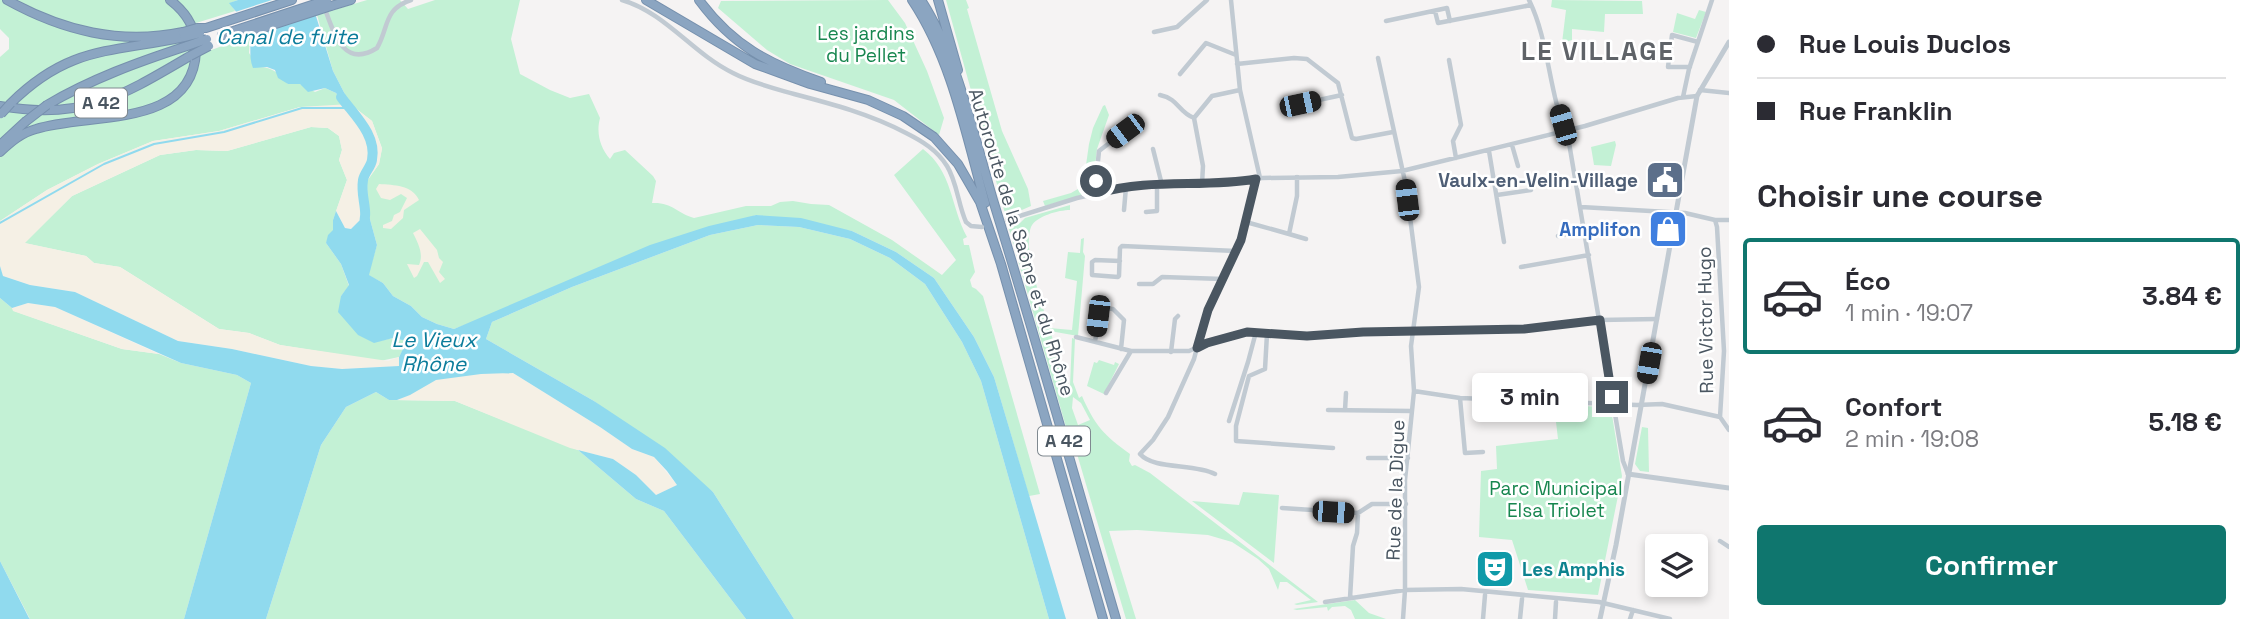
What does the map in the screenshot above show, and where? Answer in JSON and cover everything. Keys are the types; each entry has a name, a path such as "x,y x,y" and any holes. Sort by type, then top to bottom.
{"highway":[{"path":"7,0 50,21 93,34 185,38 208,43 327,2 347,0"},
{"path":"0,152 13,140 34,129 142,112 174,97 192,72 196,47 189,20 170,0"},
{"path":"0,145 47,105 106,75 201,30 292,0"},
{"path":"646,0 755,64 791,75"},
{"path":"699,0 710,15 737,41 791,75"},
{"path":"912,0 944,64 1002,264"},
{"name":"Autoroute de la Saône et du Rhône","path":"920,0 937,30 957,80 1013,262 1116,619"},
{"path":"938,0 958,67 957,80"},
{"path":"0,112 38,79 65,63 114,48 185,38"},
{"name":"A 42","path":"0,112 53,111 94,105 141,85 208,43"},
{"name":"Autoroute de la Saône et du Rhône","path":"791,75 868,100 920,127 934,137 958,164 980,202 1002,264 1103,619"}],"street":[{"path":"327,2 333,30 344,49 353,54 364,54 377,48 387,20 397,7 411,0"},
{"path":"622,0 656,15 696,49 734,74 771,88 867,115 896,127 930,147 950,172 966,222 982,228"},
{"path":"1154,32 1177,27 1207,0"},
{"path":"1215,474 1205,469 1150,462 1141,456 1140,451 1153,440 1168,417 1195,359 1208,310 1236,251 1258,179 1240,90 1231,0"},
{"path":"1684,97 1690,67 1712,0"},
{"path":"1435,11 1438,23 1530,2 1539,22 1555,97 1568,137 1623,461 1628,474"},
{"path":"1386,21 1447,8 1450,21"},
{"path":"1690,67 1668,67 1672,35 1698,42"},
{"path":"1600,619 1605,604 1698,93 1729,42"},
{"path":"1180,74 1206,43 1236,55"},
{"name":"Rue de la Digue","path":"1378,58 1416,248 1419,286 1411,346 1414,391 1405,480 1403,619"},
{"path":"1237,64 1307,59 1336,80 1352,138 1393,132"},
{"path":"1449,60 1461,125 1453,141 1456,158"},
{"path":"1202,184 1203,166 1194,118 1212,96 1240,90"},
{"path":"1007,220 1126,187 1338,177 1402,171 1512,145 1698,93 1729,93"},
{"path":"1160,95 1172,99 1184,113 1194,118"},
{"path":"1300,104 1342,95"},
{"path":"1099,193 1096,181 1099,151 1125,131"},
{"path":"1512,145 1518,166"},
{"path":"1146,212 1157,211 1160,185 1153,149"},
{"path":"1489,151 1504,242"},
{"path":"1289,234 1297,196 1297,177"},
{"path":"1124,210 1126,187"},
{"path":"1497,195 1531,190"},
{"name":"Rue Victor Hugo","path":"1581,208 1677,213 1715,220 1726,351 1720,417"},
{"path":"1715,220 1729,220"},
{"path":"1246,222 1306,239"},
{"path":"1558,236 1584,230"},
{"path":"1120,261 1095,260 1092,262 1092,275 1118,277 1122,247 1236,251"},
{"path":"1521,267 1589,255"},
{"path":"1139,284 1153,284 1162,277 1223,279"},
{"path":"1096,341 1101,311 1103,308 1113,309 1124,320 1121,349"},
{"path":"1171,352 1175,319 1178,316"},
{"path":"1076,337 1131,351 1171,352 1189,351 1242,333 1256,332 1307,336 1524,329 1600,320 1657,320"},
{"path":"1228,421 1256,332"},
{"path":"1266,334 1265,369 1249,376 1236,426 1236,441 1333,448"},
{"path":"1107,393 1131,351"},
{"path":"1414,391 1460,398 1662,404 1720,417 1729,430"},
{"path":"1345,410 1346,393"},
{"path":"1460,398 1465,453 1483,452"},
{"path":"1328,410 1412,411"},
{"path":"1368,458 1408,458"},
{"path":"1628,474 1729,488"},
{"path":"1282,508 1358,513 1372,504 1406,504"},
{"path":"1350,598 1358,513"},
{"path":"1720,541 1729,547"},
{"path":"1325,602 1405,590 1461,589 1605,604 1670,619"},
{"path":"1483,619 1485,595"},
{"path":"1520,619 1522,599"},
{"path":"1555,619 1556,602"},
{"path":"1630,619 1633,610"}],"green space":[{"path":"0,0 238,0 230,3 235,11 196,23 203,53 250,36 249,53 259,67 279,74 288,84 300,84 315,92 325,88 336,93 345,106 300,107 219,131 153,141 98,164 47,190 0,221 0,57 9,49 9,38 0,29"},
{"path":"367,0 400,0 408,9 435,0 520,0 511,39 520,74 570,98 589,94 600,118 599,134 604,150 610,159 614,153 625,150 653,176 656,181 652,203 670,206 694,218 746,206 771,206 780,202 829,205 892,240 942,275 956,260 894,175 923,149 933,158 946,179 967,237 963,239 964,245 969,245 975,272 970,280 972,287 983,296 1040,494 1029,496 994,377 974,337 934,278 896,252 852,231 756,215 454,329 422,317 411,306 393,296 383,283 368,275 377,245 368,212 367,181 379,164 382,148 372,121 350,104 333,71 317,15"},
{"name":"Les jardins du Pellet","path":"888,0 905,23 927,71 944,118 939,135 894,100 790,64 767,50 718,8 721,1"},
{"path":"946,0 966,0 1002,131 1028,189 1031,206 1006,217"},
{"path":"1552,0 1642,1 1643,14 1605,14 1604,32 1572,29 1572,40 1562,43 1566,10 1551,7"},
{"path":"1699,10 1706,12 1696,38 1673,32 1677,13 1695,19"},
{"path":"1105,105 1109,115 1097,149 1092,192 1045,206 1043,201 1071,193 1083,186 1093,128"},
{"path":"311,127 328,128 339,136 342,150 339,160 347,180 333,220 333,231 326,243 341,264 349,286 341,296 374,342 393,338 408,341 399,357 380,361 280,345 249,333 219,329 120,267 94,263 86,256 24,243 72,196 160,155 196,150 227,151"},
{"path":"1615,141 1611,166 1594,165 1591,147"},
{"path":"1070,205 1070,210 1054,212 1034,223 1029,237 1031,263 1049,328 1072,330 1077,281 1065,278 1068,252 1080,253 1081,239 1084,238 1078,336 1050,331 1070,386 1072,338 1075,339 1073,382 1079,398 1082,396 1096,423 1130,454 1129,461 1132,466 1150,473 1318,602 1294,604 1311,600 1287,582 1280,582 1278,590 1269,569 1232,542 1208,535 1137,530 1109,531 1136,619 1126,619 1069,427 1066,427 1007,222 1020,223 1025,218","holes":["1073,397 1081,403 1090,420 1078,425 1072,408"]},
{"path":"758,225 799,227 850,239 890,258 925,284 962,342 981,381 1049,619 794,619 713,492 594,401 486,339 492,322 572,287 710,235"},
{"path":"0,298 14,311 122,349 159,354 181,363 237,375 251,383 184,619 30,619 0,561"},
{"path":"1099,360 1119,364 1104,394 1087,386 1094,362"},
{"path":"376,392 389,400 455,401 578,450 636,499 664,511 746,619 266,619 321,445 346,407"},
{"name":"Parc Municipal Elsa Triolet","path":"1554,405 1611,409 1622,476 1598,595 1528,590 1512,540 1479,537 1481,471 1497,469 1496,446 1558,439"},
{"path":"1642,427 1648,428 1649,472 1640,471 1635,464"},
{"path":"1243,492 1279,495 1274,563 1192,501 1239,505"},
{"path":"1355,600 1369,613 1386,619 1355,619 1351,610 1345,606 1332,607 1328,611 1327,607 1293,609"}],"sand":[{"path":"350,104 372,121 382,149 379,164 367,181 367,218 351,229 345,228 336,211 347,180 339,160 342,150 339,136 328,128 311,127 227,151 196,150 160,155 72,196 25,243 86,256 94,263 120,267 219,329 249,333 280,345 388,361 399,357 408,341 400,366 342,369 311,366 232,349 178,341 75,292 30,285 3,276 0,266 0,221 47,190 98,164 153,141 219,131 300,107"},
{"path":"379,184 412,191 419,200 404,210 403,218 391,229 383,228 383,225 392,221 394,215 400,212 407,198 401,194 390,200 381,198 376,189"},
{"path":"420,229 443,262 439,272 445,279 440,283 428,262 424,262 414,278 407,264 419,265 421,253 413,233"},
{"path":"28,303 55,307 159,354 122,349 13,311 12,308"},
{"path":"513,373 632,449 654,457 677,485 656,495 636,475 613,459 570,448 455,401 397,400 444,378"}],"water":[{"name":"Canal de fuite","path":"238,0 311,0 333,71 350,104 345,106 336,93 325,88 308,92 300,84 288,84 278,78 275,70 267,67 253,68 247,29 229,3"},
{"name":"Le Vieux Rhône","path":"336,211 345,228 351,229 367,218 368,212 377,245 369,275 383,283 393,296 411,306 422,317 454,329 650,245 709,226 756,215 801,218 852,231 896,252 934,278 974,337 994,377 1066,619 1049,619 981,381 962,342 925,284 890,258 850,239 799,227 758,225 710,235 572,287 492,322 486,339 594,401 665,448 713,492 794,619 746,619 664,511 636,499 578,450 613,459 636,475 656,495 677,485 654,457 632,449 513,373 436,380 397,400 389,400 376,392 346,407 321,445 266,619 184,619 251,383 237,375 181,363 55,307 28,303 12,308 0,298 0,266 3,276 30,285 75,292 178,341 232,349 311,366 342,369 399,366 399,357 407,341 393,338 374,343 358,335 338,312 341,296 349,285 341,264 326,243 333,230"},
{"path":"0,561 29,618 30,619 0,619"}],"pier":[{"path":"272,0 315,0 320,13 246,38 232,13"}],"waterway":[{"path":"341,97 368,134 373,151 363,180 365,216 362,230"},
{"path":"0,223 104,164 154,144 224,132 302,108 349,108"}],"place":[{"name":"Vaulx-en-Velin-Village","path":"1665,180"},
{"name":"Amplifon","path":"1668,229"},
{"name":"Les Amphis","path":"1495,569"}],"district":[{"name":"LE VILLAGE","path":"1598,51"}],"route":[{"path":"1096,181 1099,193 1126,187 1256,179 1241,240 1208,310 1197,348 1247,332 1307,336 1363,332 1524,329 1600,320 1612,397"}]}
